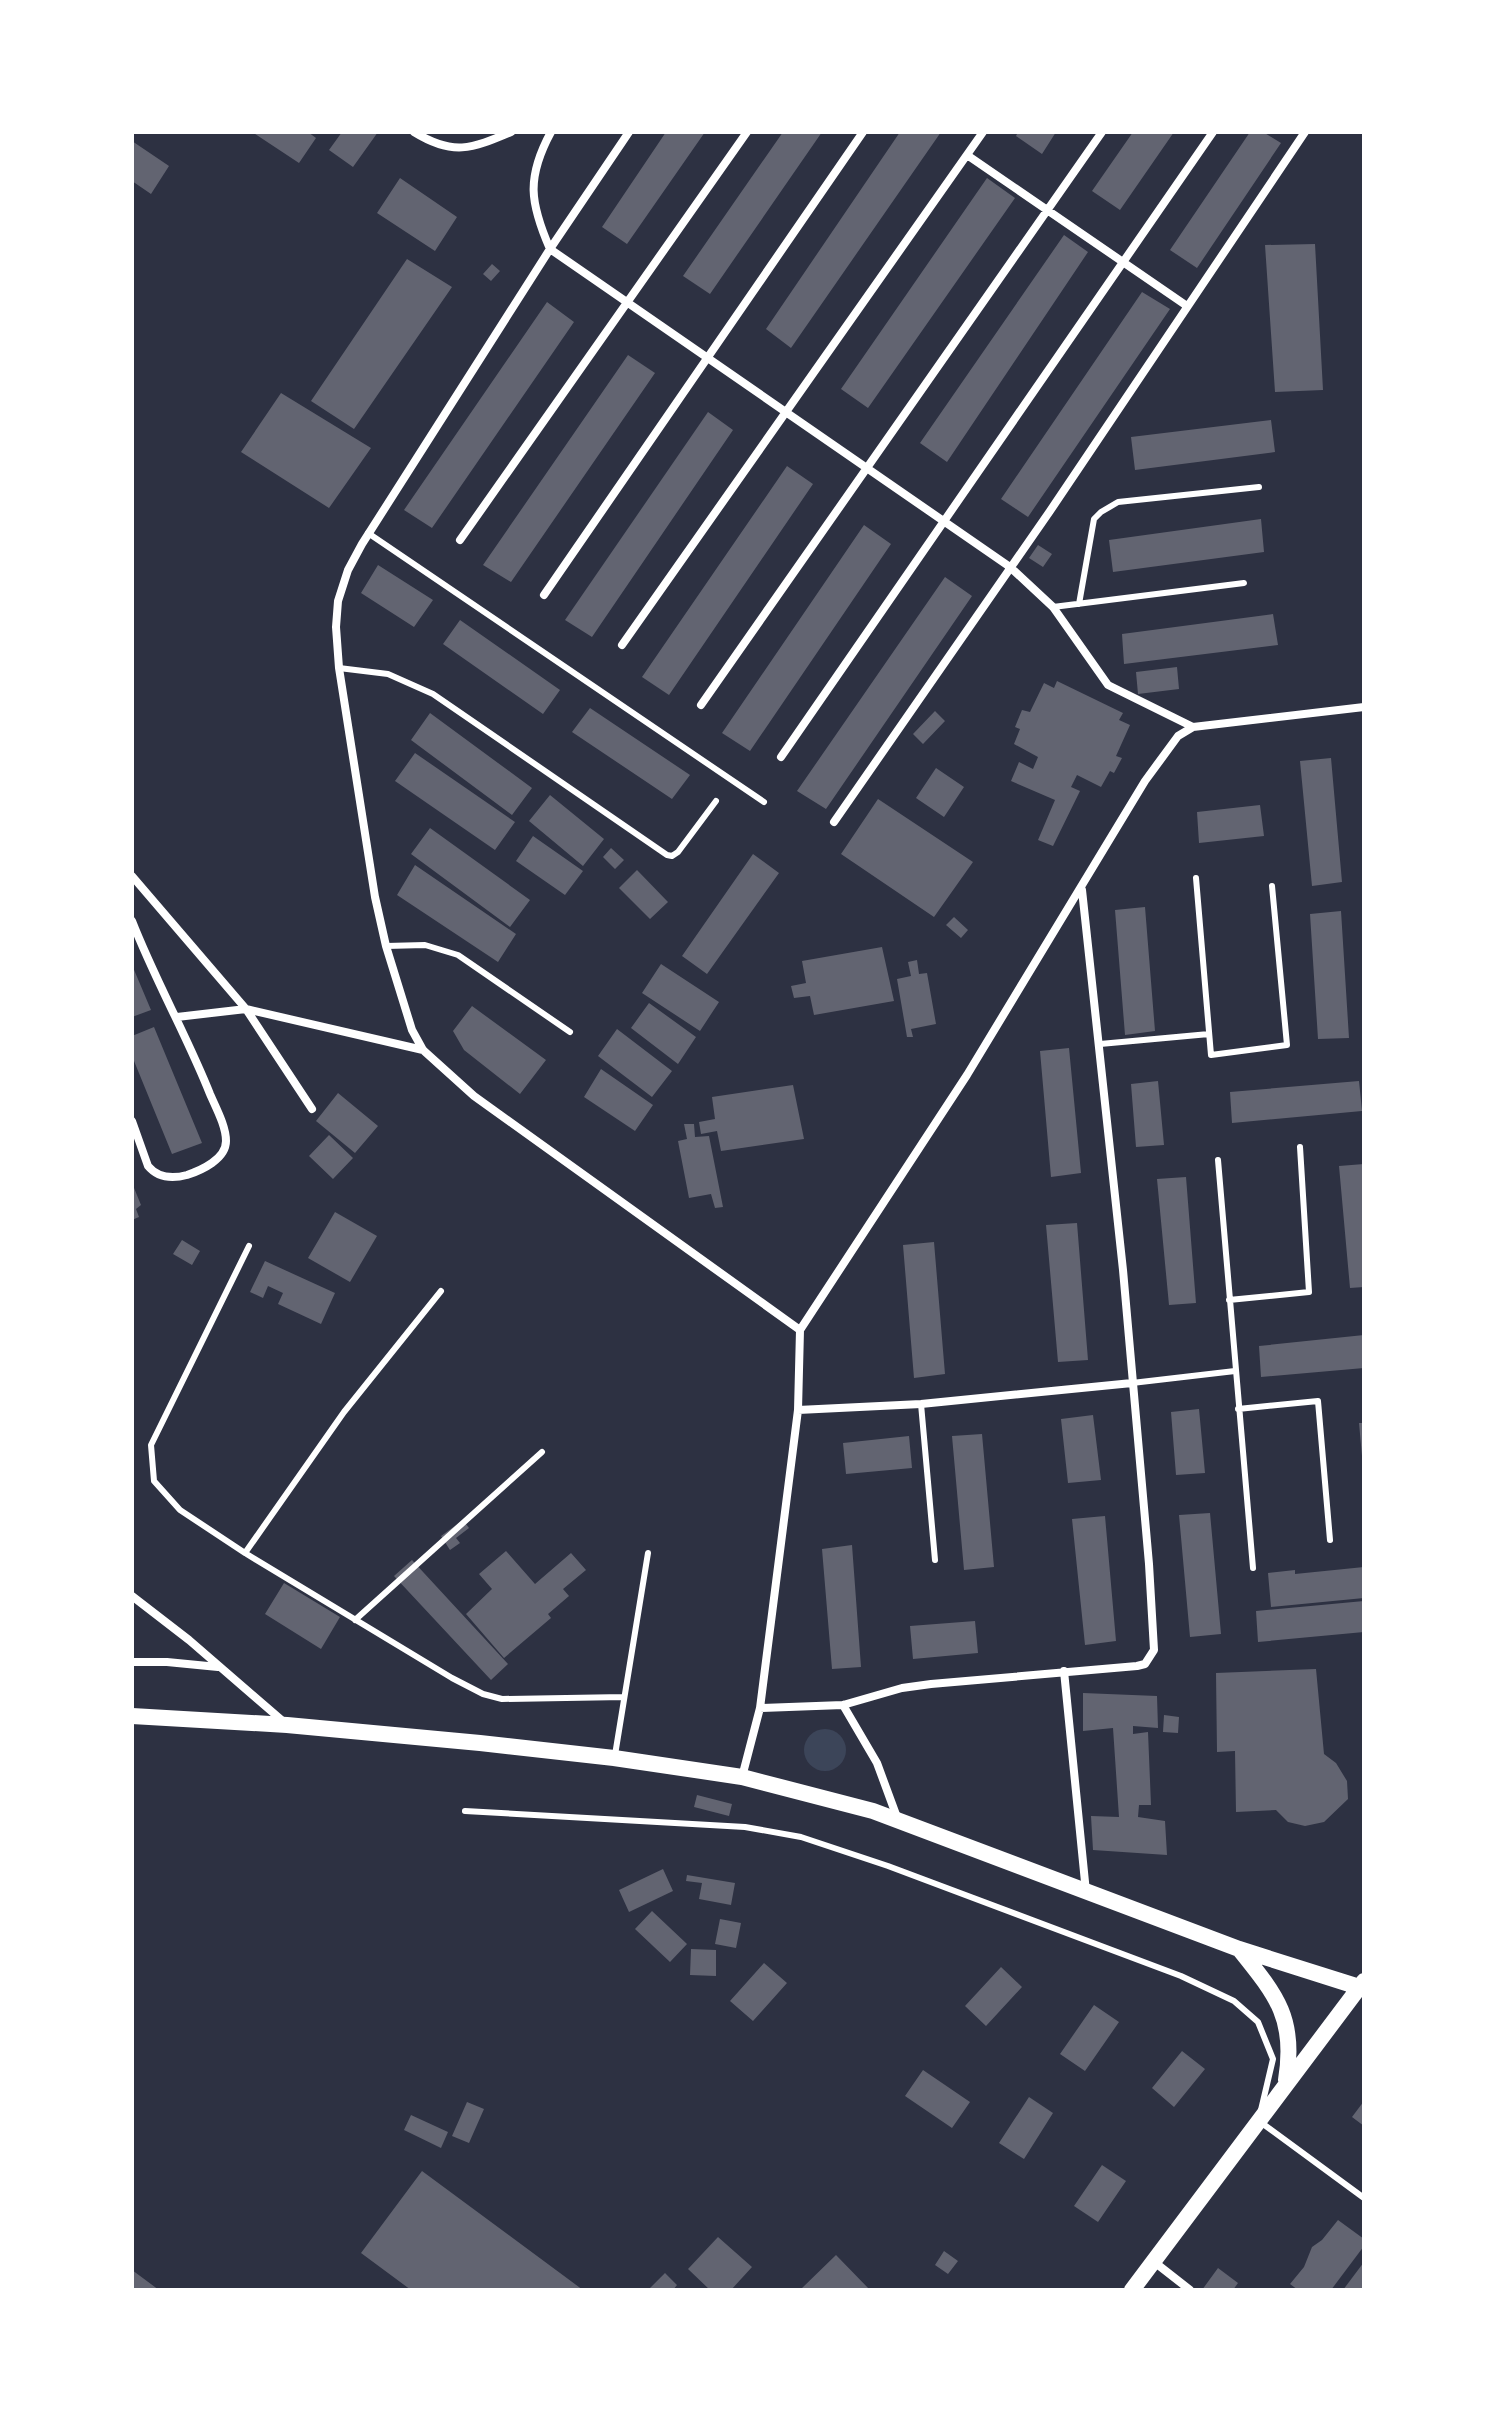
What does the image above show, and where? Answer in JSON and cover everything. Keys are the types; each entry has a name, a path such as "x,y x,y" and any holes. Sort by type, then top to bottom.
{"main road":[{"path":"132,1716 287,1725 614,1758 742,1777 836,1800 899,1820 1239,1949 1362,1985 1132,2290"},
{"path":"1239,1949 1274,1995 1286,2023 1290,2055 1286,2084"}],"street":[{"path":"414,132 450,149 475,147 511,132"},
{"path":"551,132 532,182 536,218 550,249 1010,567 1053,607 1108,685 1193,727"},
{"path":"629,132 368,533 348,570 338,601 339,668 375,897 386,946 412,1030 423,1050 474,1096 800,1330"},
{"path":"460,540 747,132"},
{"path":"544,595 863,132"},
{"path":"622,645 983,132"},
{"path":"701,705 1102,132"},
{"path":"781,757 1213,132"},
{"path":"834,822 1305,132"},
{"path":"967,155 1187,306"},
{"path":"742,1777 760,1708 798,1410 800,1330 967,1075 1165,751 1178,736 1193,727 1364,707"},
{"path":"132,876 246,1009 312,1109"},
{"path":"760,1708 843,1705 917,1686 1137,1666 1145,1664 1154,1650 1140,1455 1082,889"},
{"path":"132,921 221,1122 226,1142 224,1150 214,1161 195,1172 163,1177 148,1166 132,1121"},
{"path":"177,1017 246,1009 423,1050"},
{"path":"798,1410 921,1404 1132,1383"},
{"path":"132,1596 189,1640 287,1725"},
{"path":"132,1662 219,1667"},
{"path":"1064,1671 1086,1893"},
{"path":"843,1705 877,1763 899,1820"},
{"path":"1153,2261 1190,2290"}],"lane":[{"path":"1079,604 1094,519 1101,512 1118,502 1259,487"},
{"path":"368,533 764,802"},
{"path":"1053,607 1244,583"},
{"path":"339,668 388,674 433,694 667,855 678,852 716,801"},
{"path":"1196,878 1211,1055 1287,1045 1272,886"},
{"path":"386,946 425,945 458,955 570,1032"},
{"path":"1100,1044 1209,1034"},
{"path":"1229,1300 1309,1292 1300,1147"},
{"path":"1218,1160 1253,1568"},
{"path":"249,1246 151,1445 154,1481 180,1510 245,1553 483,1694 526,1700 624,1697"},
{"path":"245,1553 344,1412 441,1291"},
{"path":"1132,1383 1235,1371"},
{"path":"1238,1409 1318,1401 1330,1540"},
{"path":"921,1404 935,1560"},
{"path":"355,1620 542,1452"},
{"path":"614,1758 648,1553"},
{"path":"465,1811 745,1827 801,1837 888,1866 1181,1976 1234,2001 1258,2022 1273,2059 1259,2120 1364,2198"}],"shaded area":[{"path":"825,1729 840,1735 846,1750 840,1765 825,1771 810,1765 804,1750 810,1735"}],"building":[{"path":"252,132 308,132 316,138 299,163"},
{"path":"342,132 378,132 353,167 329,150"},
{"path":"666,132 705,132 627,244 602,227"},
{"path":"783,132 822,132 710,294 683,276"},
{"path":"900,132 941,132 791,348 766,329"},
{"path":"1018,132 1056,132 1042,154 1016,136"},
{"path":"1133,132 1174,132 1120,210 1092,191"},
{"path":"1250,132 1263,132 1281,143 1197,268 1170,250"},
{"path":"132,141 169,166 151,194 132,181"},
{"path":"400,178 457,217 435,251 377,213"},
{"path":"987,178 1015,198 868,408 841,389"},
{"path":"1064,235 1088,252 947,462 920,443"},
{"path":"1315,244 1323,390 1275,392 1265,245"},
{"path":"407,259 452,287 354,429 311,401"},
{"path":"492,264 500,271 491,281 483,274"},
{"path":"1142,292 1170,309 1028,517 1001,499"},
{"path":"547,302 574,322 432,528 404,510"},
{"path":"628,355 655,373 511,582 483,565"},
{"path":"281,393 371,448 329,508 241,452"},
{"path":"708,412 733,430 592,637 565,620"},
{"path":"1271,420 1275,452 1135,470 1131,437"},
{"path":"787,466 813,484 669,695 642,677"},
{"path":"1261,519 1264,552 1113,572 1109,540"},
{"path":"864,525 891,544 750,751 722,733"},
{"path":"1038,545 1052,554 1043,567 1029,558"},
{"path":"378,565 433,600 414,627 361,593"},
{"path":"945,577 972,596 826,809 797,791"},
{"path":"1273,614 1278,645 1124,664 1122,634"},
{"path":"460,620 560,690 543,714 443,644"},
{"path":"1177,667 1179,689 1138,694 1136,672"},
{"path":"1057,681 1123,713 1119,720 1130,725 1116,756 1122,758 1101,787 1077,775 1071,787 1080,791 1053,846 1038,840 1055,800 1011,781 1019,762 1033,769 1038,757 1014,744 1020,729 1015,727 1022,710 1030,712 1044,683 1054,688"},
{"path":"590,708 690,775 672,799 572,732"},
{"path":"935,711 945,721 923,744 913,734"},
{"path":"430,713 532,788 512,815 411,740"},
{"path":"415,753 515,822 495,850 395,781"},
{"path":"1331,758 1342,882 1312,886 1300,761"},
{"path":"936,768 964,787 944,817 916,798"},
{"path":"550,795 604,839 583,866 529,821"},
{"path":"878,799 973,862 934,917 841,854"},
{"path":"1260,805 1264,836 1199,843 1197,812"},
{"path":"430,828 530,900 510,927 411,854"},
{"path":"533,836 583,871 565,895 516,861"},
{"path":"611,848 624,860 615,869 603,857"},
{"path":"753,854 779,873 707,974 682,956"},
{"path":"415,865 516,934 498,962 397,895"},
{"path":"637,870 668,902 650,919 619,888"},
{"path":"1145,907 1155,1031 1125,1035 1115,910"},
{"path":"1341,911 1349,1038 1318,1039 1310,914"},
{"path":"954,917 968,930 961,938 946,925"},
{"path":"882,947 894,1001 814,1015 810,996 794,998 791,986 806,983 802,961"},
{"path":"917,960 919,974 927,973 936,1024 911,1029 913,1037 907,1037 897,979 911,976 908,962"},
{"path":"661,964 719,1002 700,1031 642,993"},
{"path":"132,965 151,1010 132,1017"},
{"path":"649,1003 696,1037 678,1064 631,1028"},
{"path":"472,1006 546,1060 520,1094 464,1050 453,1031"},
{"path":"154,1027 202,1143 172,1154 132,1056 132,1036"},
{"path":"617,1029 672,1071 652,1097 598,1056"},
{"path":"1069,1048 1081,1173 1051,1177 1040,1051"},
{"path":"601,1069 653,1105 635,1131 584,1097"},
{"path":"1158,1081 1164,1145 1136,1147 1131,1084"},
{"path":"1359,1081 1362,1111 1232,1123 1230,1092"},
{"path":"793,1085 804,1139 721,1151 717,1131 701,1134 699,1122 715,1119 712,1097"},
{"path":"338,1093 378,1126 355,1153 316,1121"},
{"path":"684,1124 694,1124 695,1137 709,1136 723,1207 715,1208 711,1194 689,1198 678,1141 687,1139"},
{"path":"329,1135 353,1158 333,1179 309,1156"},
{"path":"1364,1164 1364,1287 1350,1288 1339,1166"},
{"path":"1186,1177 1196,1303 1169,1305 1157,1179"},
{"path":"132,1183 141,1205 136,1209 139,1217 132,1220"},
{"path":"335,1212 377,1236 350,1282 308,1258"},
{"path":"1077,1223 1088,1360 1058,1362 1046,1225"},
{"path":"182,1240 200,1251 192,1265 173,1254"},
{"path":"934,1242 945,1374 914,1378 903,1245"},
{"path":"265,1261 335,1293 321,1324 278,1304 283,1293 268,1286 263,1298 250,1292"},
{"path":"1364,1335 1364,1368 1261,1377 1259,1346"},
{"path":"1199,1409 1205,1473 1176,1475 1171,1412"},
{"path":"1093,1415 1101,1480 1068,1483 1061,1419"},
{"path":"1359,1423 1364,1423 1364,1456 1362,1456"},
{"path":"982,1434 994,1567 964,1570 952,1436"},
{"path":"909,1436 912,1468 846,1474 843,1443"},
{"path":"1210,1513 1221,1634 1190,1637 1179,1515"},
{"path":"1105,1516 1116,1641 1085,1645 1072,1519"},
{"path":"463,1520 469,1528 456,1538 460,1543 450,1550 441,1536"},
{"path":"852,1545 861,1667 832,1669 822,1549"},
{"path":"506,1551 535,1584 571,1553 586,1570 563,1589 569,1596 548,1614 551,1618 504,1658 466,1614 492,1589 479,1574"},
{"path":"412,1560 508,1664 491,1680 394,1576"},
{"path":"1364,1567 1364,1598 1271,1607 1268,1573 1295,1570 1295,1574"},
{"path":"284,1583 340,1617 321,1649 265,1614"},
{"path":"1364,1601 1364,1632 1258,1642 1256,1611"},
{"path":"975,1621 978,1653 913,1659 910,1626"},
{"path":"1316,1669 1324,1754 1336,1763 1347,1781 1348,1799 1324,1822 1305,1826 1288,1822 1276,1810 1236,1812 1235,1751 1217,1752 1216,1673"},
{"path":"1083,1693 1157,1696 1158,1728 1133,1726 1133,1734 1148,1732 1151,1805 1139,1805 1138,1817 1165,1821 1167,1855 1093,1850 1091,1816 1119,1817 1113,1728 1083,1731"},
{"path":"1164,1715 1179,1717 1178,1733 1163,1732"},
{"path":"697,1795 732,1804 729,1816 694,1807"},
{"path":"663,1869 673,1891 629,1912 619,1890"},
{"path":"687,1875 735,1883 731,1905 699,1899 702,1883 686,1881"},
{"path":"652,1911 687,1944 670,1962 635,1929"},
{"path":"720,1919 741,1923 736,1948 715,1944"},
{"path":"691,1949 716,1950 716,1976 690,1975"},
{"path":"764,1963 787,1983 753,2021 730,2001"},
{"path":"1001,1967 1022,1987 986,2026 965,2006"},
{"path":"1094,2005 1119,2022 1085,2071 1060,2054"},
{"path":"1182,2051 1205,2069 1174,2107 1152,2088"},
{"path":"923,2070 970,2102 952,2128 905,2096"},
{"path":"1029,2097 1053,2113 1024,2159 999,2143"},
{"path":"1364,2101 1364,2126 1352,2117"},
{"path":"467,2102 484,2109 469,2143 452,2136"},
{"path":"411,2115 448,2132 441,2148 404,2130"},
{"path":"1102,2165 1126,2181 1098,2222 1074,2206"},
{"path":"422,2171 583,2290 411,2290 361,2253"},
{"path":"1338,2220 1364,2239 1364,2246 1331,2290 1298,2290 1290,2284 1304,2267 1312,2247"},
{"path":"718,2237 752,2267 731,2290 710,2290 688,2269"},
{"path":"944,2251 958,2261 948,2274 935,2265"},
{"path":"836,2255 870,2290 800,2290"},
{"path":"1364,2262 1364,2290 1343,2290"},
{"path":"1218,2268 1238,2283 1233,2290 1202,2290"},
{"path":"132,2270 159,2290 132,2290"},
{"path":"665,2273 677,2285 673,2290 648,2290"}]}
